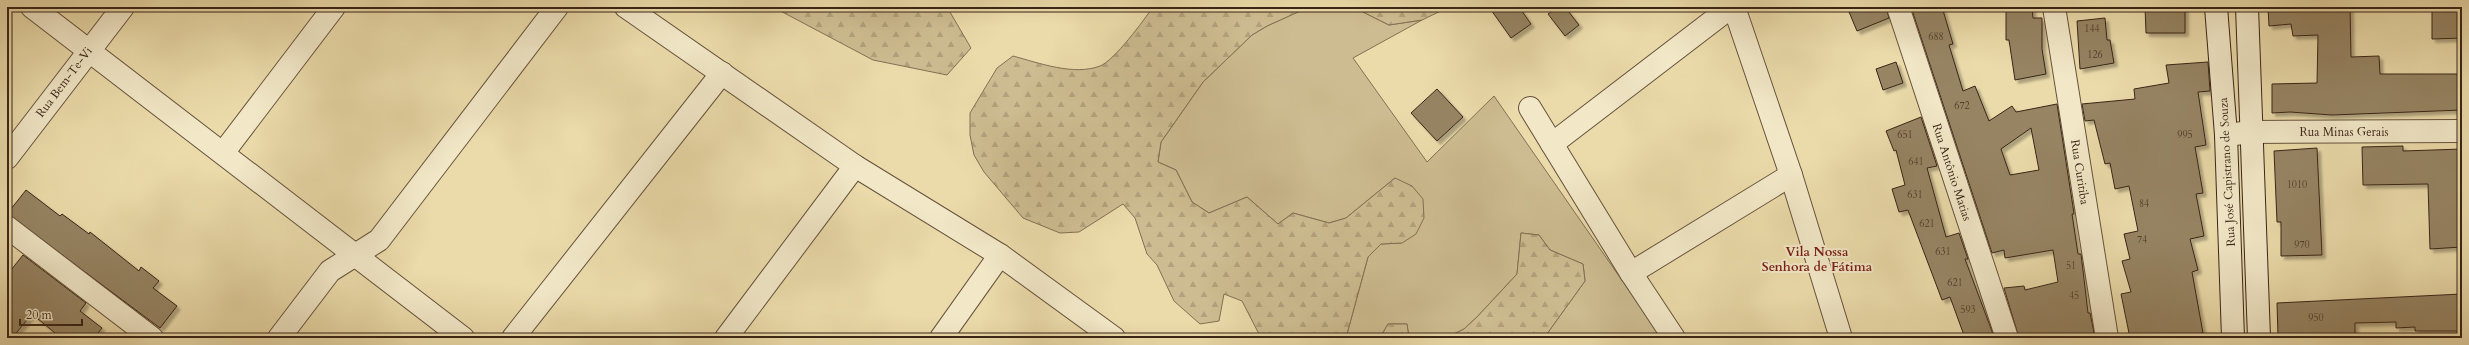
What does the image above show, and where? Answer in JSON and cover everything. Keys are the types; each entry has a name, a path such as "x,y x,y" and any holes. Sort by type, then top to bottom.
{"street":[{"path":"32,7 87,51 223,153 353,256 463,338"},
{"name":"Rua Bem-Te-Vi","path":"7,158 87,51 123,7"},
{"path":"223,153 334,7"},
{"path":"279,338 330,272 379,240 557,7"},
{"path":"626,7 855,166 1000,255 1114,338"},
{"path":"1552,144 1731,7"},
{"path":"1734,7 1791,175 1834,334"},
{"name":"Rua Antônio Matias","path":"1898,7 2007,338"},
{"name":"Rua Curitiba","path":"2054,7 2106,338"},
{"name":"Rua José Capistrano de Souza","path":"2216,7 2226,135 2233,338"},
{"name":"Rua José Capistrano de Souza","path":"2247,7 2259,338"},
{"path":"513,338 722,73"},
{"path":"1530,108 1631,273 1674,338"},
{"name":"Rua Minas Gerais","path":"2226,135 2251,132 2462,131"},
{"path":"726,338 855,166"},
{"path":"1631,273 1791,175"},
{"path":"7,227 152,338"},
{"path":"941,338 1000,255"}],"green space":[{"path":"773,7 947,7 971,48 947,75 873,60"},
{"path":"1153,7 1309,7 1267,26 1252,35 1203,82 1161,142 1158,162 1176,170 1192,202 1209,213 1247,197 1278,224 1293,213 1329,223 1346,218 1395,178 1412,186 1423,199 1424,218 1416,234 1402,243 1381,244 1368,257 1347,334 1348,338 1261,338 1242,301 1224,294 1219,321 1200,324 1174,301 1157,265 1147,254 1135,218 1123,204 1079,232 1060,233 1023,218 984,172 974,155 970,135 970,113 997,68 1013,56 1045,65 1068,69 1090,69 1100,66 1106,63 1121,49"},
{"path":"1309,7 1353,7 1389,25 1422,20 1353,58 1427,162 1494,96 1662,338 1544,338 1585,281 1583,264 1550,250 1539,235 1521,233 1517,274 1464,329 1446,338 1409,338 1407,324 1388,324 1380,338 1348,338 1347,334 1368,257 1381,244 1401,243 1395,178 1346,218 1329,223 1293,213 1278,224 1247,197 1209,213 1192,202 1176,170 1158,162 1161,142 1203,82 1252,35 1267,26"},
{"path":"1353,7 1449,7 1422,20 1389,25"},
{"path":"1521,233 1539,235 1550,250 1583,264 1585,281 1544,338 1446,338 1464,329 1517,274"},
{"path":"1388,324 1407,324 1409,338 1380,338"}],"building":[{"path":"1489,7 1519,7 1531,24 1511,38"},
{"path":"1558,7 1565,7 1579,25 1565,36 1548,14"},
{"path":"1847,7 1886,7 1889,18 1857,31"},
{"path":"1911,7 1942,7 1953,44 1949,45 1963,91 1975,86 1989,121 2012,106 2016,112 2057,104 2074,214 2072,214 2078,254 2081,254 2088,313 2090,313 2094,333 2069,338 2067,338 2066,334 2048,338 2019,338 2004,288 2024,286 2025,290 2058,282 2053,250 2005,258 2004,250 1992,253","holes":["2031,128 2039,170 2010,175 2001,149"]},
{"path":"2006,7 2032,7 2033,18 2042,18 2042,49 2046,74 2015,80 2009,40 2006,40"},
{"path":"2145,7 2185,7 2185,33 2146,33"},
{"path":"2268,7 2350,7 2351,57 2379,56 2380,74 2462,74 2462,110 2332,115 2290,112 2272,113 2272,84 2317,83 2318,35 2293,36 2291,24 2269,26"},
{"path":"2432,7 2462,7 2462,38 2432,39"},
{"path":"2105,18 2107,40 2110,40 2114,63 2080,69 2077,21"},
{"path":"1896,62 1903,83 1883,90 1876,69"},
{"path":"2208,62 2210,91 2198,92 2206,145 2195,147 2203,193 2196,194 2204,236 2190,239 2198,270 2192,272 2203,333 2175,338 2130,338 2121,294 2131,292 2122,261 2130,259 2124,234 2138,231 2129,186 2115,189 2110,163 2105,164 2094,120 2085,121 2082,104 2135,99 2134,89 2169,83 2166,65"},
{"path":"1437,89 1463,117 1437,141 1411,113"},
{"path":"1921,117 1937,166 1927,168 1946,237 1959,233 1968,259 1965,259 1993,334 1981,338 1965,338 1950,297 1942,300 1908,210 1899,212 1892,189 1905,185 1896,150 1894,151 1886,131"},
{"path":"2403,146 2403,151 2462,149 2462,247 2430,249 2428,184 2363,185 2362,147"},
{"path":"2317,148 2322,255 2281,256 2281,222 2277,222 2274,151"},
{"path":"26,190 60,216 62,214 89,234 90,232 139,271 141,267 159,281 153,288 177,306 160,328 7,214"},
{"path":"23,255 86,303 80,311 102,328 94,338 61,338 32,314 12,338 7,338 7,275"},
{"path":"2462,294 2462,331 2415,331 2415,327 2396,328 2396,322 2355,323 2355,334 2278,336 2277,303"}],"district":[{"name":"Vila Nossa Senhora de Fátima","path":"1817,260"}]}
